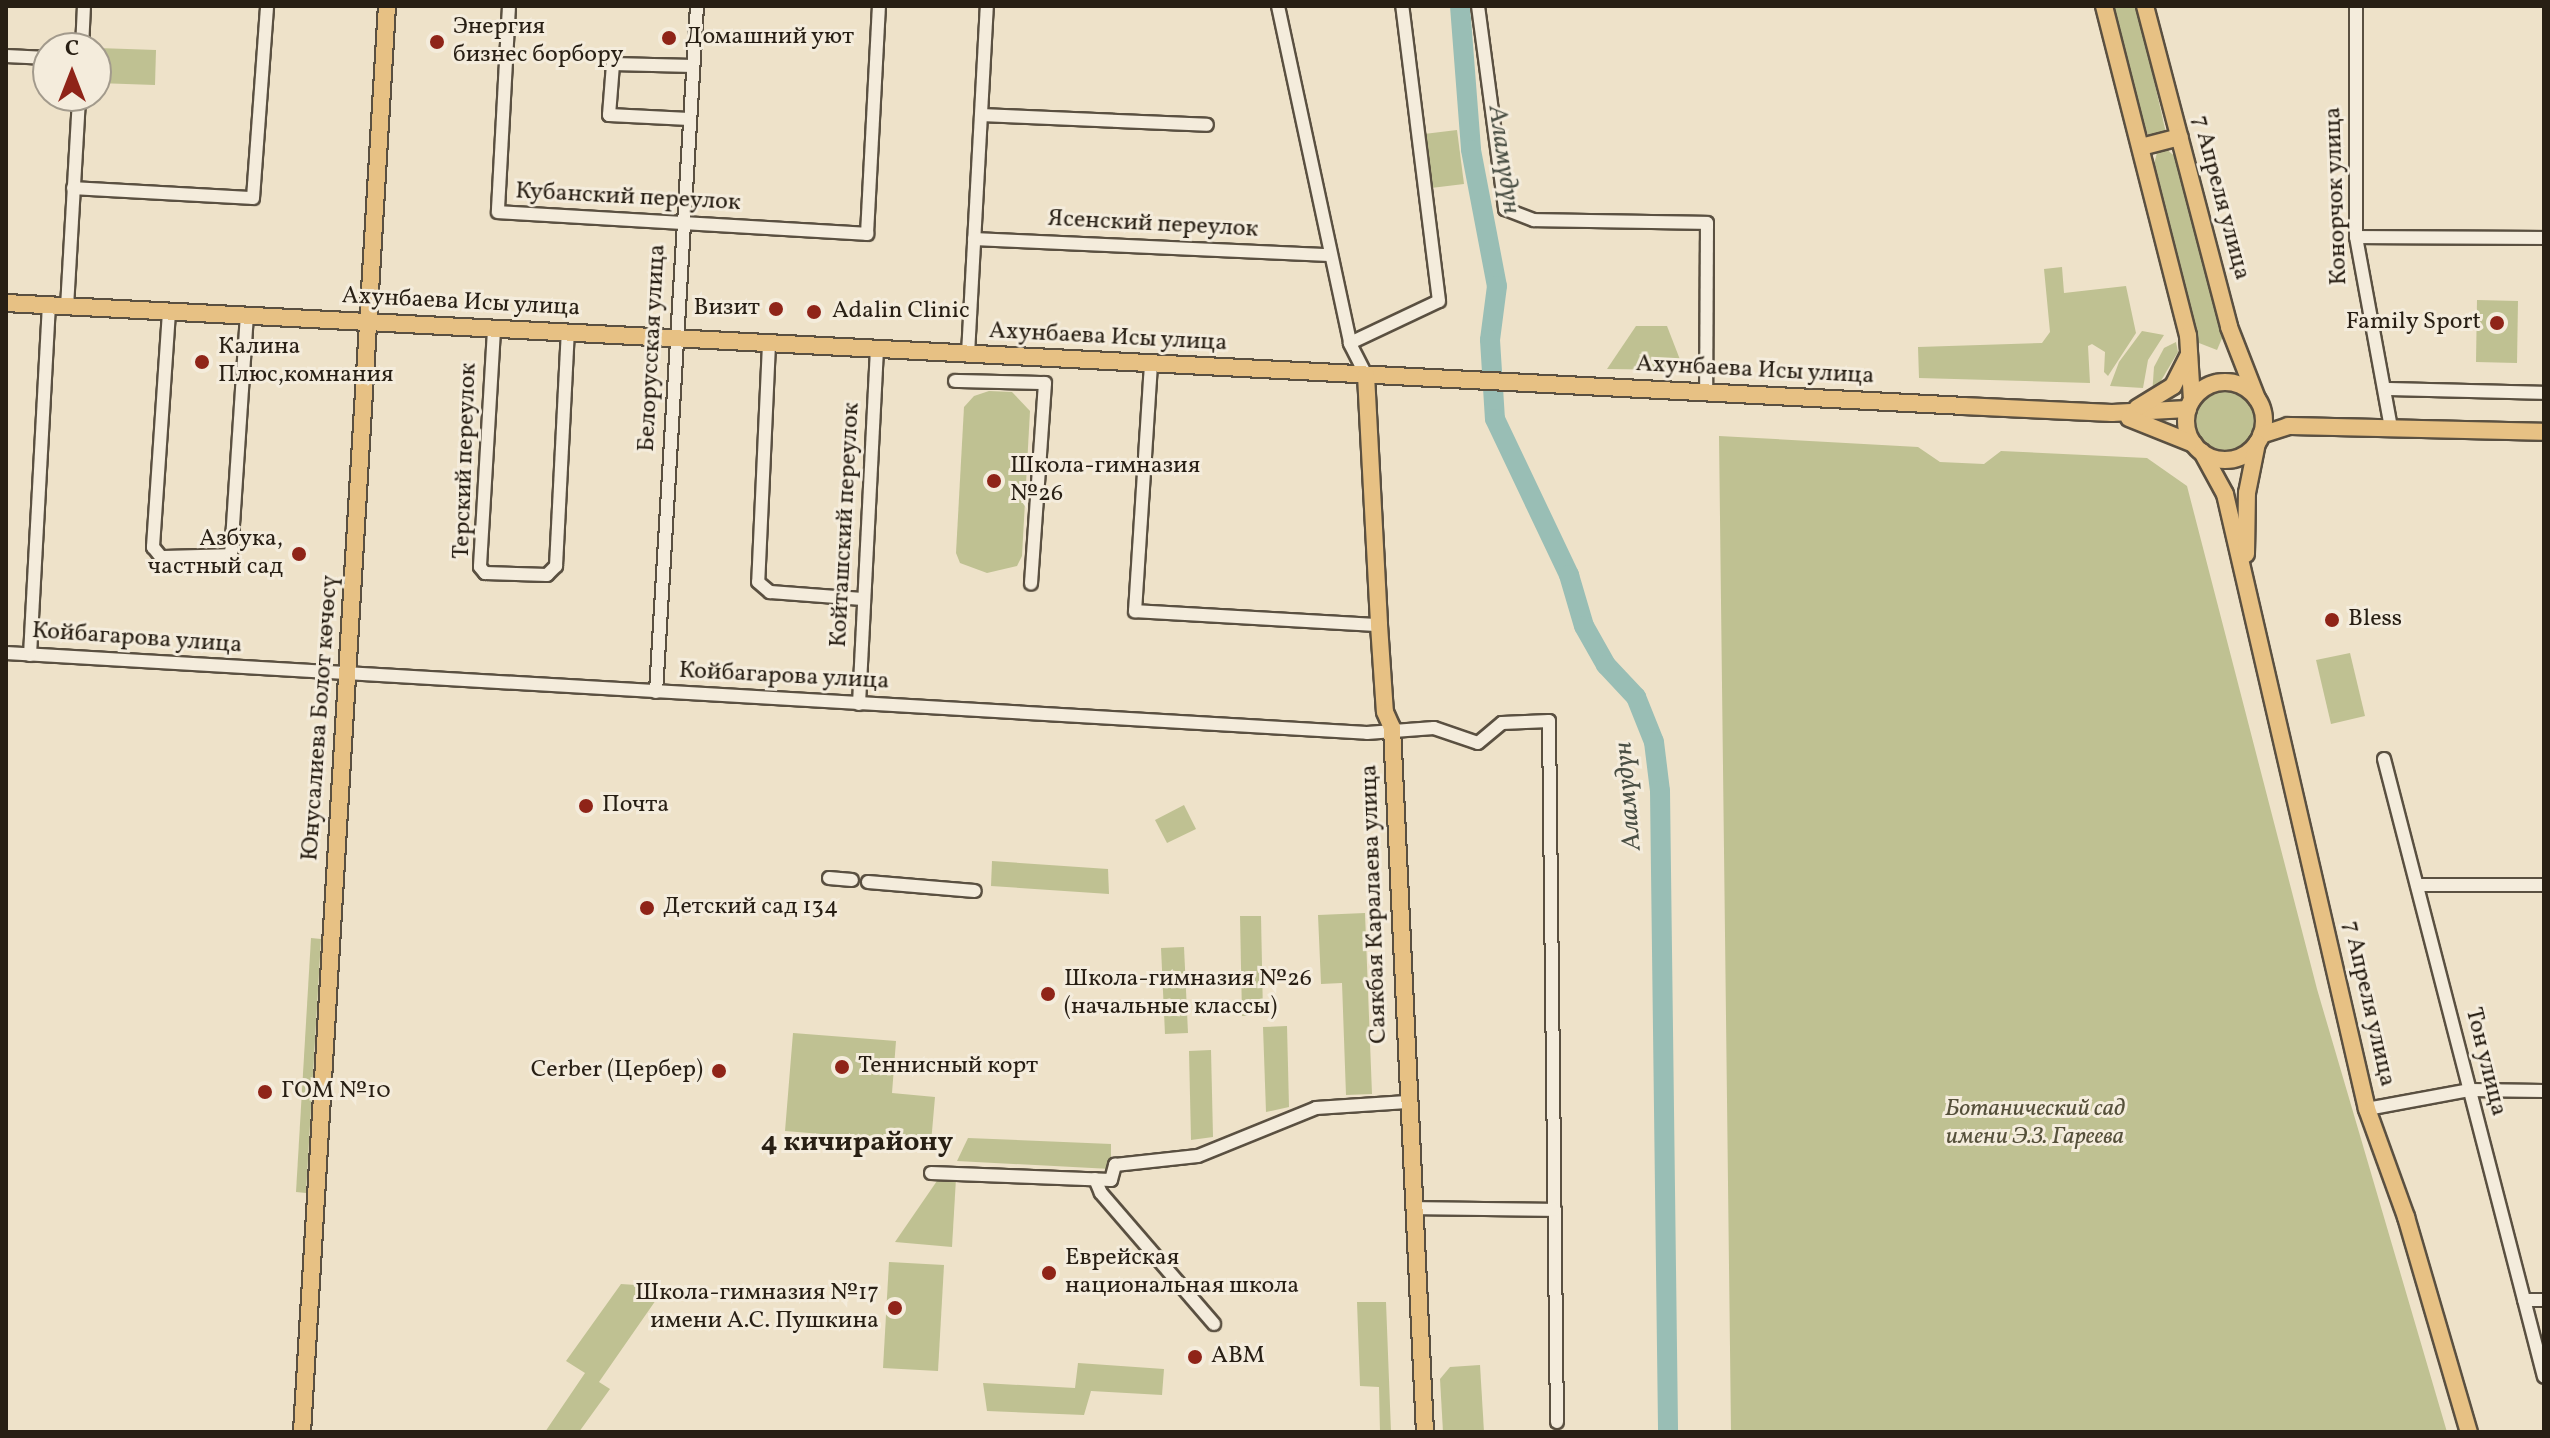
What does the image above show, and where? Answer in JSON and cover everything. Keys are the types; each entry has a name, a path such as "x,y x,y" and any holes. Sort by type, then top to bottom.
{"main road":[{"name":"Юнусалиева Болот көчөсү","path":"302,1432 387,6"},
{"path":"2104,6 2190,347 2190,404 2198,448 2234,458 2259,439 2303,427 2544,432"},
{"name":"7 Апреля улица","path":"2145,6 2229,327 2259,402"},
{"path":"2141,147 2180,137"},
{"name":"Ахунбаева Исы улица","path":"6,303 2112,413 2190,404"},
{"path":"2112,413 2157,399 2186,366 2190,347"},
{"name":"Саякбая Каралаева улица","path":"1366,375 1385,712 1392,728 1407,1102 1425,1432"},
{"path":"2190,404 2219,382 2241,385 2259,402 2303,427"},
{"path":"2259,402 2259,439"},
{"name":"Ахунбаева Исы улица","path":"2112,413 2159,426 2198,448"},
{"name":"7 Апреля улица","path":"2246,579 2247,493 2259,439"},
{"name":"7 Апреля улица","path":"2198,448 2225,494 2367,1109 2406,1217 2469,1432"}],"street":[{"path":"83,32 84,6"},
{"path":"73,188 253,198 267,6"},
{"name":"Кубанский переулок","path":"509,6 498,212 867,234 879,6"},
{"name":"Белорусская улица","path":"656,692 681,223 697,6"},
{"path":"968,354 987,6"},
{"path":"1278,6 1329,255 1350,343 1366,375"},
{"path":"1350,343 1439,301 1402,6"},
{"path":"1478,6 1505,209 1534,220 1707,223 1706,393"},
{"name":"Конорчок улица","path":"2356,6 2356,237 2362,293 2391,428"},
{"path":"6,56 32,57"},
{"path":"689,119 609,115 613,64 693,66"},
{"path":"67,307 78,112"},
{"path":"981,115 1207,125"},
{"path":"2356,237 2544,238"},
{"name":"Ясенский переулок","path":"974,239 1329,255"},
{"path":"30,655 49,305"},
{"path":"169,312 153,547 161,557 231,555 247,316"},
{"name":"Терский переулок","path":"494,330 480,567 485,573 547,575 556,566 568,333"},
{"path":"769,344 758,582 770,592 863,599"},
{"name":"Койташский переулок","path":"859,704 877,349"},
{"path":"1151,364 1135,611 1379,625"},
{"path":"955,381 1045,383 1031,584"},
{"path":"2385,389 2544,393"},
{"name":"Койбагарова улица","path":"6,653 1367,733 1392,728 1434,728 1478,743 1502,723 1549,721 1555,1210"},
{"name":"Тон улица","path":"2384,759 2544,1377"},
{"path":"829,878 852,880"},
{"path":"868,882 975,891"},
{"path":"2417,885 2544,885"},
{"path":"2367,1109 2470,1090 2544,1091"},
{"path":"931,1173 1111,1180 1115,1165 1198,1156 1316,1108 1407,1102"},
{"path":"1095,1179 1214,1324"},
{"path":"1413,1208 1555,1210 1557,1422"},
{"path":"2524,1300 2544,1300"}],"green space":[{"path":"2111,6 2137,6 2166,133 2150,137 2145,130"},
{"path":"112,48 156,50 155,85 112,84"},
{"path":"1457,130 1464,184 1431,188 1424,134"},
{"path":"2165,148 2178,159 2223,336 2217,350 2199,343 2154,164 2158,149"},
{"path":"2062,267 2064,293 2126,286 2136,333 2108,376 2104,372 2105,352 2092,344 2088,346 2090,383 1919,378 1918,347 2042,343 2050,332 2044,269"},
{"name":"Family Sport","path":"2477,300 2518,301 2517,363 2476,362"},
{"path":"1636,326 1667,326 1684,370 1607,369"},
{"path":"2142,331 2164,335 2148,360 2143,388 2110,386 2119,362"},
{"path":"2176,342 2178,352 2152,396 2154,367 2164,348"},
{"path":"989,391 1012,392 1030,411 1022,556 1017,566 987,573 960,563 956,553 964,407 974,396"},
{"path":"2225,392 2236,394 2245,401 2252,410 2252,432 2245,441 2236,448 2225,450 2214,448 2205,441 2198,432 2196,421 2198,410 2205,401 2214,394"},
{"name":"Ботанический сад имени Э.З. Гареева","path":"1719,436 1918,447 1940,462 1984,464 2001,451 2147,458 2187,486 2317,989 2447,1432 1731,1432"},
{"path":"2350,653 2365,716 2331,724 2316,660"},
{"path":"1184,805 1196,829 1167,843 1155,820"},
{"path":"992,861 1108,869 1109,894 991,886"},
{"path":"1365,913 1372,1094 1346,1095 1342,983 1321,984 1318,915"},
{"path":"1240,916 1261,916 1263,1015 1242,1016"},
{"path":"311,938 321,939 306,1193 296,1192"},
{"path":"1184,947 1188,1033 1165,1034 1161,948"},
{"path":"1287,1026 1289,1107 1266,1112 1263,1027"},
{"name":"Теннисный корт","path":"793,1033 896,1041 892,1093 935,1097 931,1143 785,1131"},
{"path":"1211,1050 1213,1137 1191,1140 1189,1051"},
{"path":"968,1138 1111,1144 1111,1169 957,1161"},
{"path":"939,1178 956,1178 952,1247 895,1242"},
{"path":"889,1262 944,1265 938,1371 883,1368"},
{"path":"621,1284 665,1287 599,1382 610,1389 579,1432 545,1432 585,1373 566,1361"},
{"path":"1357,1302 1386,1302 1391,1432 1380,1432 1379,1387 1360,1386"},
{"path":"1078,1363 1164,1369 1162,1395 1091,1391 1084,1415 987,1411 983,1383 1075,1388"},
{"path":"1480,1365 1484,1432 1443,1432 1440,1379 1450,1367"}],"waterway":[{"name":"Аламүдүн","path":"1460,6 1471,150 1497,286 1490,340 1495,419 1569,575 1584,626 1606,665 1636,697 1654,742 1660,791 1668,1432"}],"place":[{"name":"Домашний уют","path":"669,38"},
{"name":"Энергия бизнес борбору","path":"437,42"},
{"name":"Визит","path":"776,309"},
{"name":"Adalin Clinic","path":"814,312"},
{"name":"Family Sport","path":"2497,323"},
{"name":"Калина Плюс,комнания","path":"202,362"},
{"name":"Школа-гимназия №26","path":"994,481"},
{"name":"Азбука, частный сад","path":"299,554"},
{"name":"Bless","path":"2332,620"},
{"name":"Почта","path":"586,806"},
{"name":"Детский сад 134","path":"647,908"},
{"name":"Школа-гимназия №26 (начальные классы)","path":"1048,994"},
{"name":"Теннисный корт","path":"842,1067"},
{"name":"Cerber (Цербер)","path":"719,1071"},
{"name":"ГОМ №10","path":"265,1092"},
{"name":"Еврейская национальная школа","path":"1049,1273"},
{"name":"Школа-гимназия №17 имени А.С. Пушкина","path":"895,1308"},
{"name":"ABM","path":"1195,1357"}],"district":[{"name":"4 кичирайону","path":"857,1143"}]}
